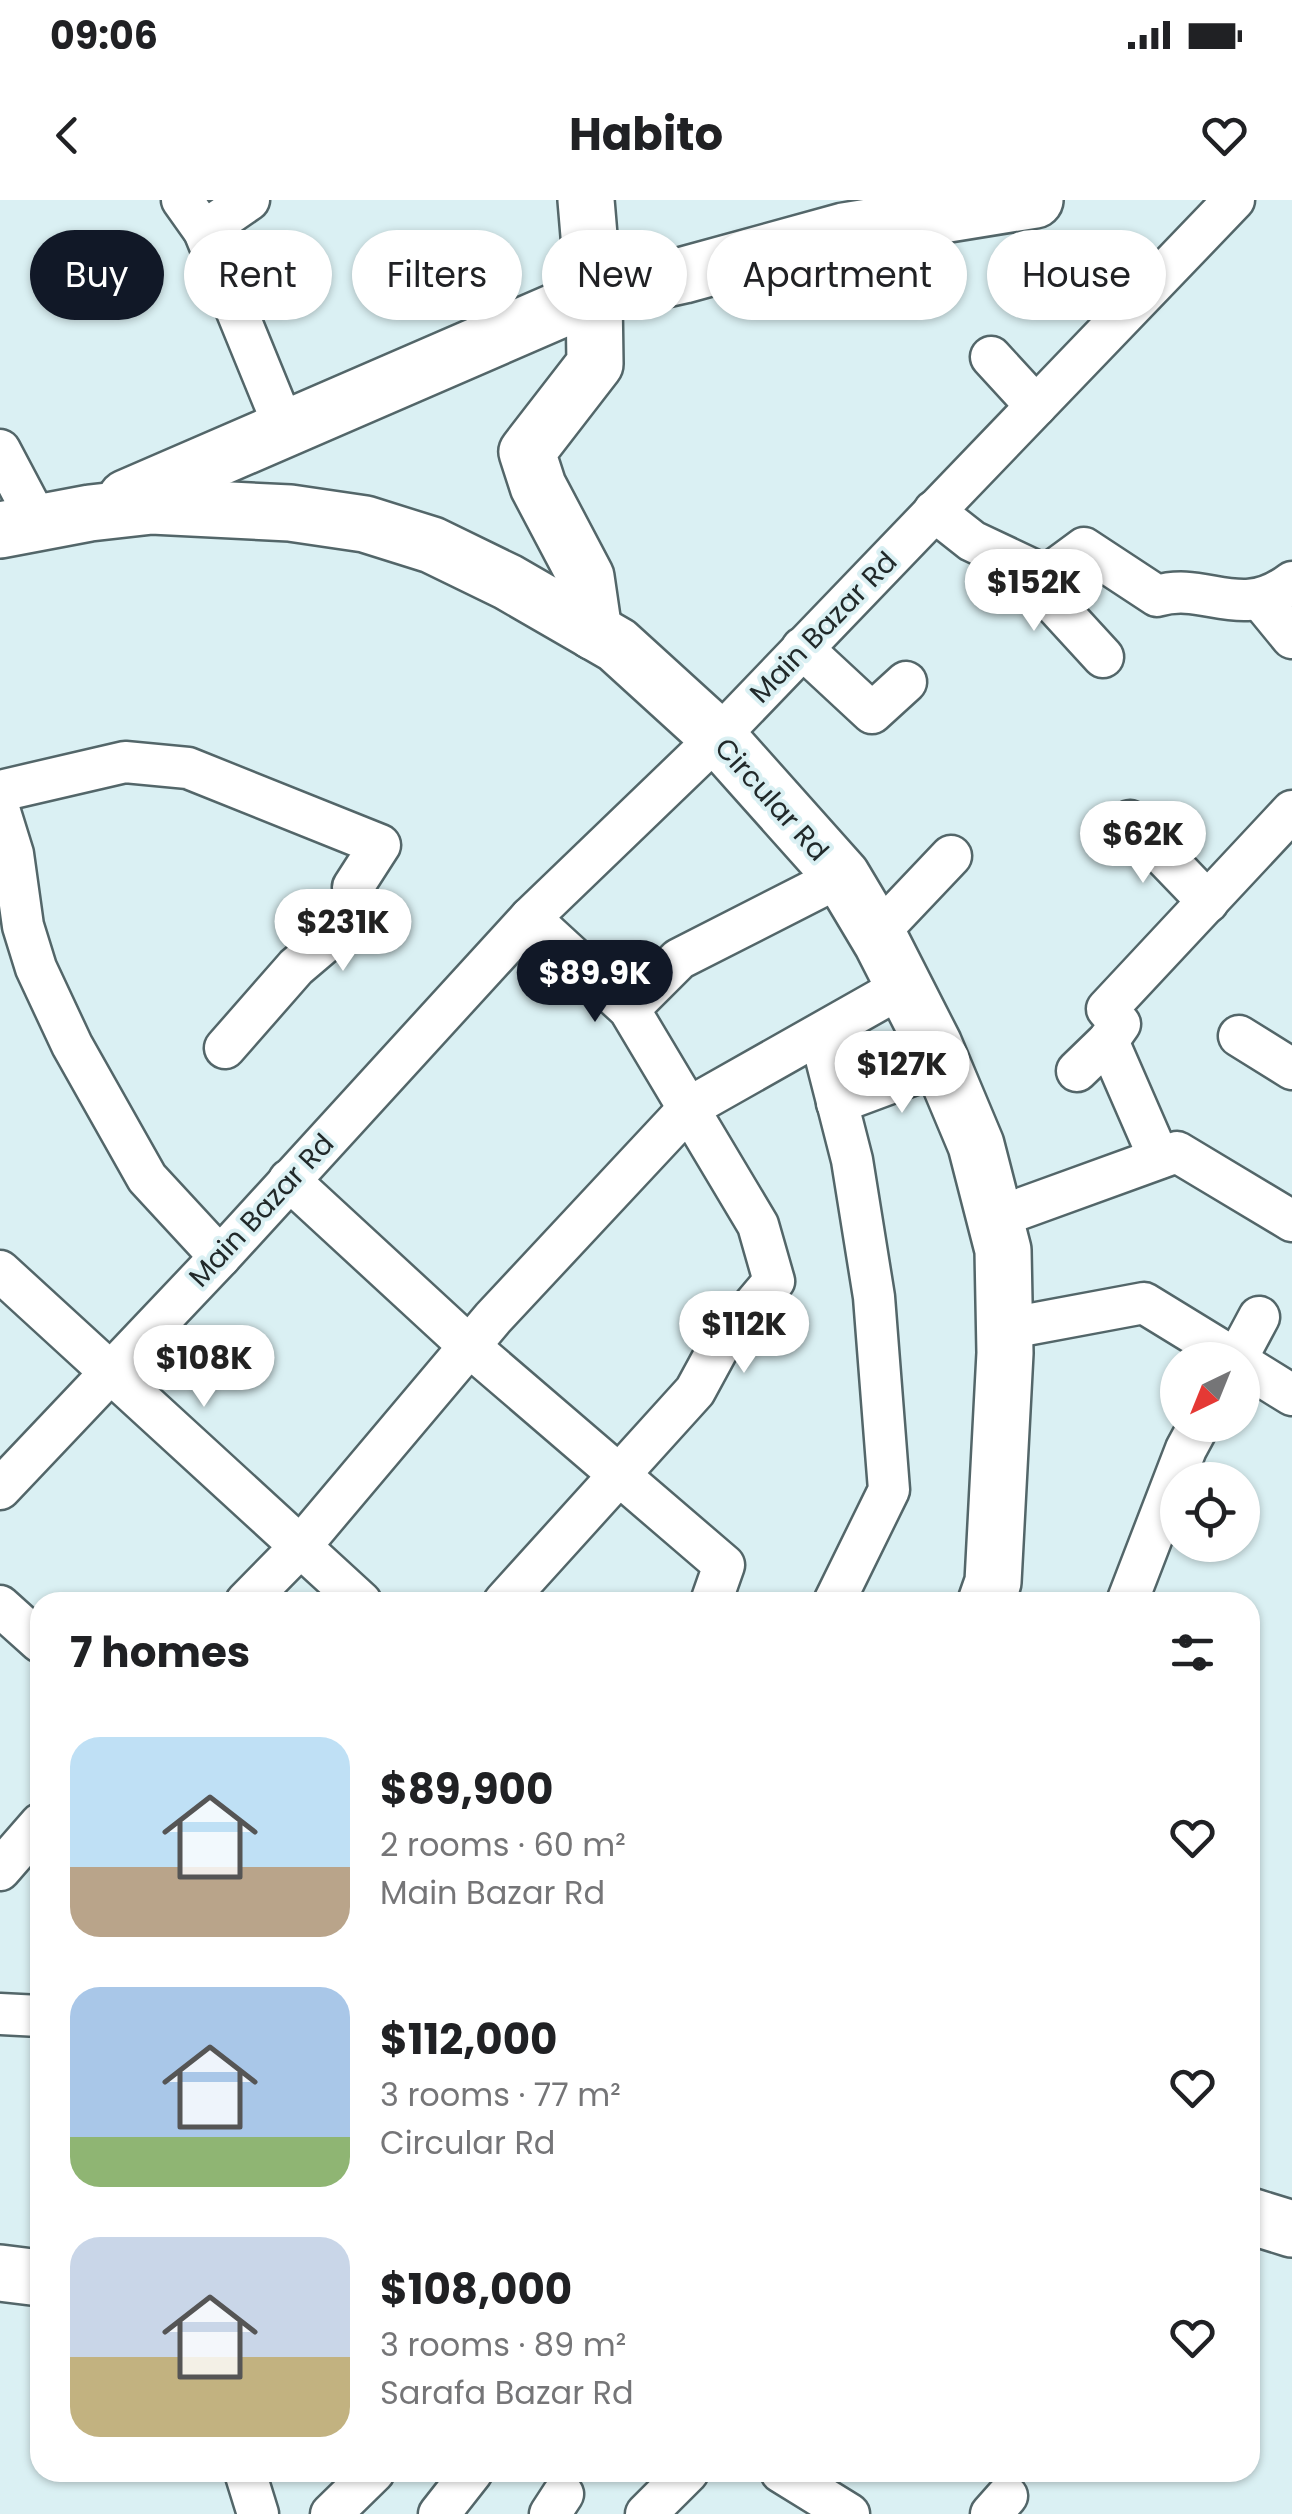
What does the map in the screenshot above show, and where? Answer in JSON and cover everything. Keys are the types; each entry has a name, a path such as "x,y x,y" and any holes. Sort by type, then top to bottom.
{"street":[{"path":"250,200 193,216 285,429"},
{"path":"586,200 589,230"},
{"path":"687,274 844,230 1035,200"},
{"name":"Main Bazar Rd","path":"0,1489 220,1257 530,918 718,737 1234,200"},
{"path":"90,513 542,318"},
{"path":"594,632 586,577 538,486 527,452 596,364 595,320"},
{"path":"992,357 1036,406"},
{"path":"0,450 19,526"},
{"name":"Circular Rd","path":"19,526 152,506 290,514 364,524 432,546 508,582 617,645 718,737 842,876 904,986 976,1144 1003,1250 1005,1329 990,1592"},
{"path":"934,512 972,541 1046,576"},
{"path":"1046,576 1084,548 1157,596 1170,592 1230,601 1276,590 1292,638"},
{"path":"1046,576 1047,596 1103,657"},
{"path":"802,648 872,713 906,682"},
{"path":"0,791 125,762 188,768 380,844 353,887 349,922 296,968 225,1048"},
{"path":"1077,1070 1120,1024 1107,1009 1292,811"},
{"path":"0,812 6,857 36,968 72,1044 147,1178 220,1257"},
{"path":"1130,821 1208,902"},
{"path":"877,934 952,856"},
{"path":"630,1008 679,958 842,876"},
{"path":"513,1592 695,1391 720,1346 774,1281 758,1225 630,1008 530,918"},
{"path":"256,1592 299,1548 468,1346 690,1107 904,986"},
{"path":"820,1035 852,1160 874,1297 889,1490 839,1592"},
{"path":"1239,1036 1292,1070"},
{"path":"1108,1041 1159,1158"},
{"path":"837,1104 942,1064"},
{"path":"995,1218 1176,1152 1292,1221"},
{"path":"289,1180 468,1346 724,1565 715,1592"},
{"path":"0,1271 350,1592"},
{"path":"1005,1329 1144,1303 1207,1342"},
{"path":"1247,1342 1259,1317"},
{"path":"1260,1375 1292,1395"},
{"path":"1131,1592 1190,1442"},
{"path":"0,1606 30,1633"},
{"path":"3,1859 30,1833"},
{"path":"0,2014 30,2016"},
{"path":"1260,2219 1292,2229"},
{"path":"0,2273 30,2277"},
{"path":"248,2482 258,2514"},
{"path":"332,2514 364,2482"},
{"path":"439,2514 464,2482"},
{"path":"646,2514 678,2482"},
{"path":"797,2482 849,2514"}]}
